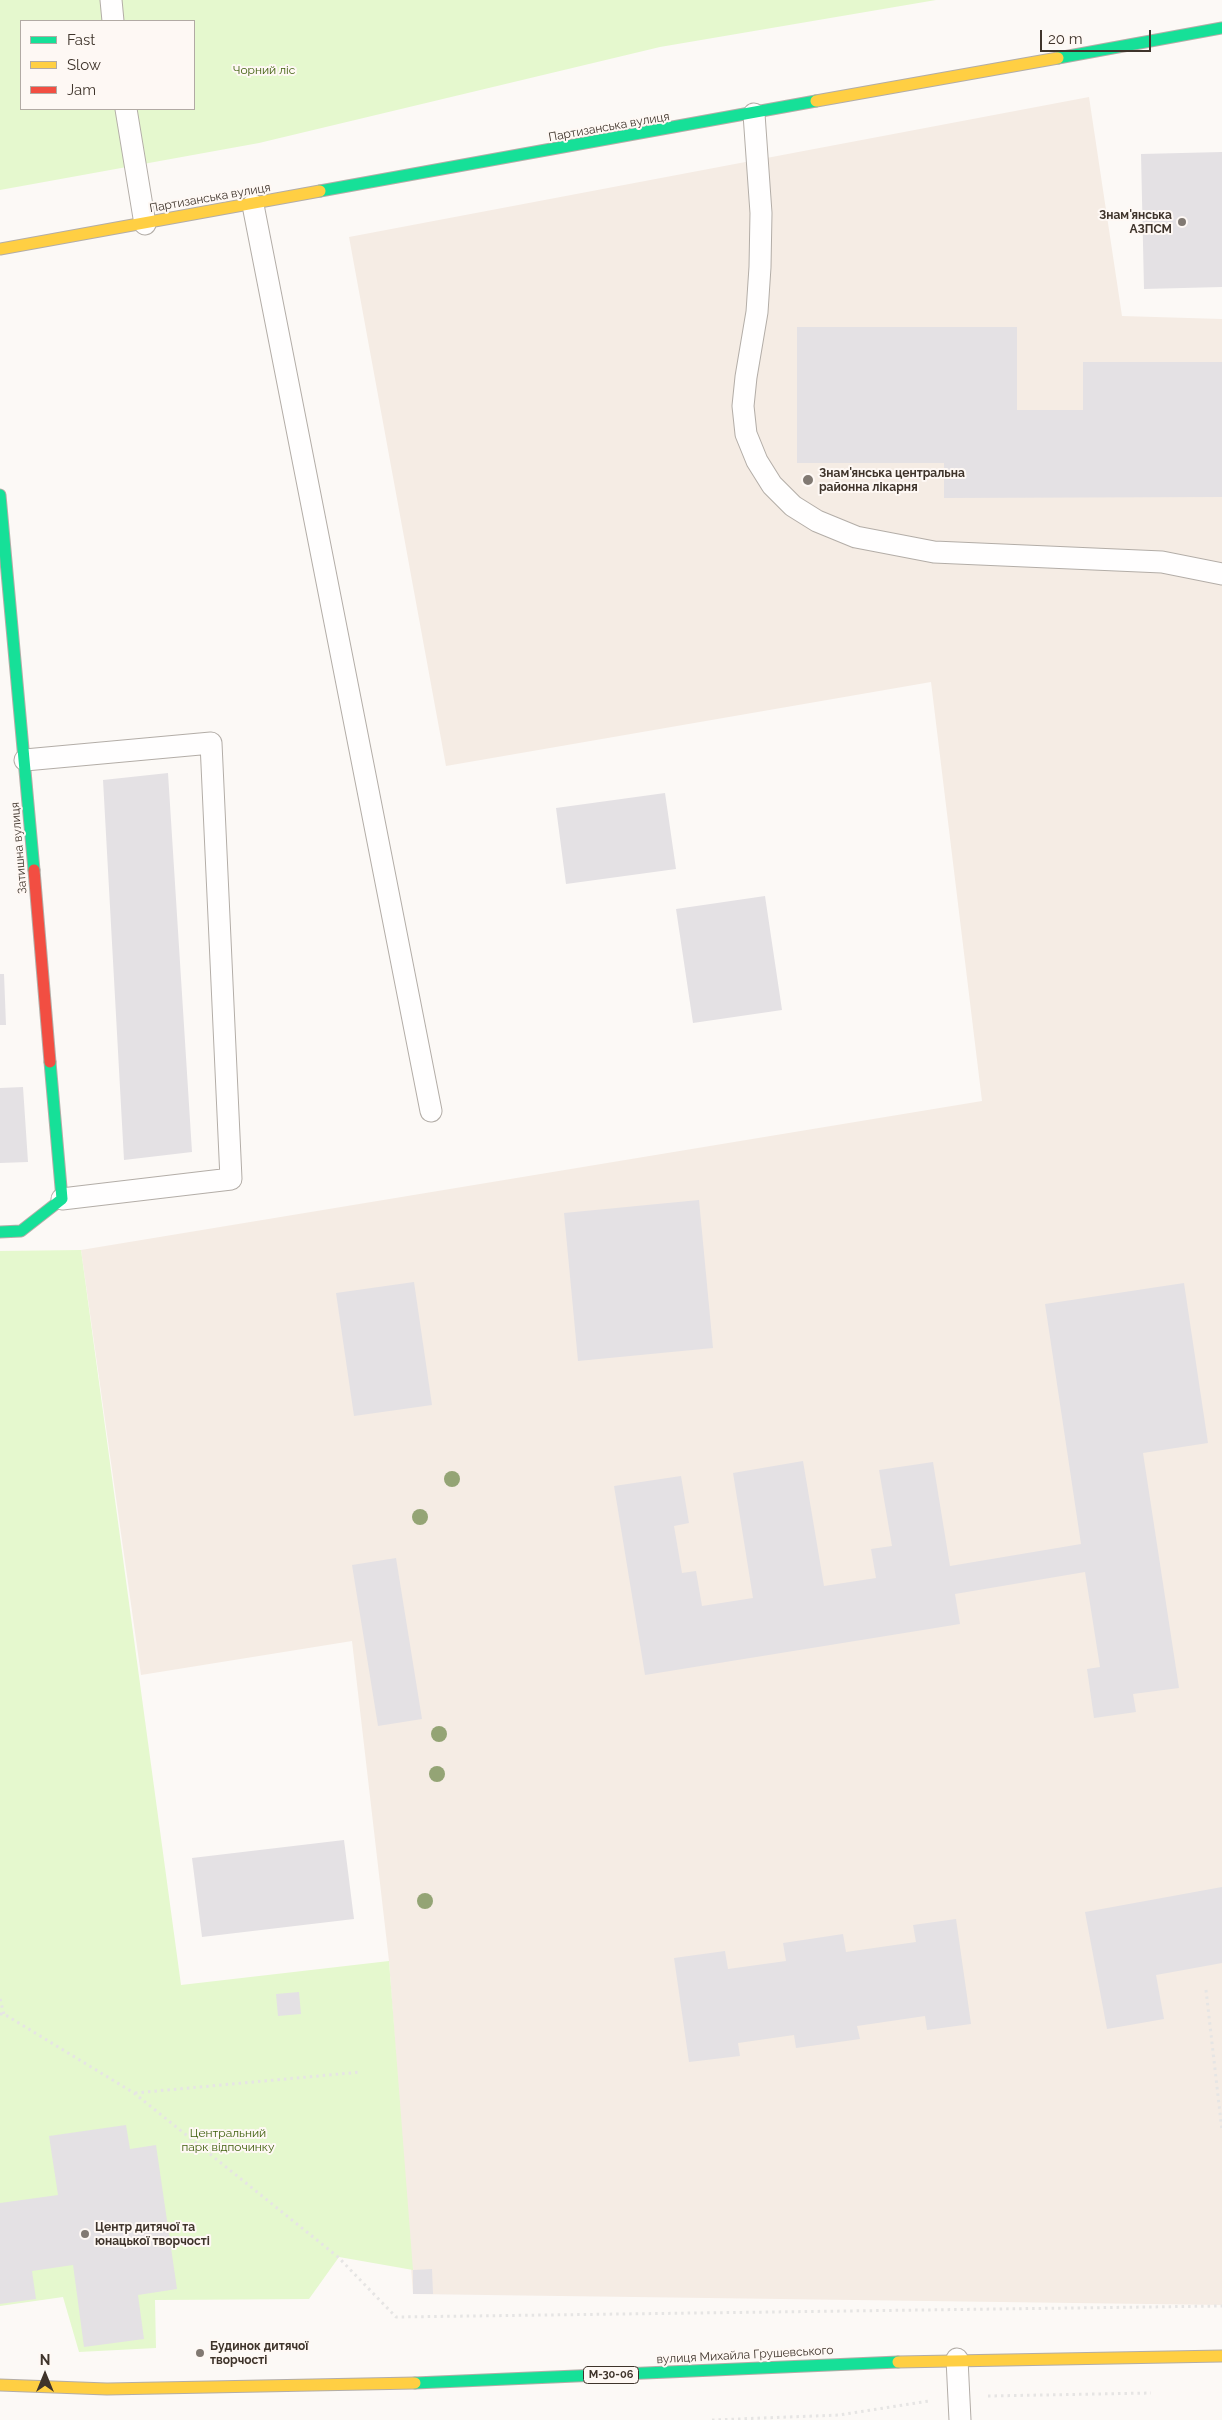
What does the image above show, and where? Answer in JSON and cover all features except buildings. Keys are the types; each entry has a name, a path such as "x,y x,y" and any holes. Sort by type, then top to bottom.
{"street":[{"name":"Партизанська вулиця","path":"0,249 253,205 1222,28"},
{"name":"Затишна вулиця","path":"0,495 25,760 62,1199"},
{"path":"0,1232 21,1231 62,1199"},
{"name":"вулиця Михайла Грушевського","path":"0,2385 107,2389 430,2383 957,2359 1222,2356"}],"lane":[{"path":"111,0 113,20"},
{"path":"126,110 145,224"},
{"path":"754,114 761,214 760,267 757,312 743,406 746,434 756,462 772,486 793,506 817,521 856,536 924,550 1162,562 1222,574"},
{"path":"253,205 431,1111"},
{"path":"25,760 211,743 231,1179 62,1199"},
{"path":"957,2359 960,2420"}],"path":[{"path":"1206,1990 1222,2131"},
{"path":"0,1998 2,2014 134,2093 338,2257 396,2317 1222,2306"},
{"path":"134,2093 361,2072"}],"shaded area":[{"path":"1089,97 1122,316 1222,319 1222,2305 413,2294 389,1961 352,1641 141,1675 81,1250 982,1101 931,682 446,766 349,237"}],"green space":[{"name":"Чорний ліс","path":"0,0 936,0 660,47 259,143 0,190"},
{"name":"Центральний парк відпочинку","path":"81,1250 181,1985 389,1961 413,2270 339,2257 309,2299 155,2300 156,2348 79,2352 63,2297 0,2306 0,1251"}],"traffic: fast":[{"path":"1058,58 1222,28"},
{"path":"320,191 816,101"},
{"path":"0,495 34,870"},
{"path":"0,1232 21,1231 62,1199 50,1062"},
{"path":"415,2383 898,2362"}],"traffic: slow":[{"path":"816,101 1058,58"},
{"path":"0,249 320,191"},
{"path":"898,2362 1222,2356"},
{"path":"0,2385 107,2389 415,2383"}],"traffic: jam":[{"path":"34,870 50,1062"}],"place":[{"name":"Знам'янська АЗПСМ","path":"1182,222"},
{"name":"Знам'янська центральна районна лікарня","path":"808,480"},
{"name":"Центр дитячої та юнацької творчості","path":"85,2234"},
{"name":"Будинок дитячої творчості","path":"200,2353"}]}
